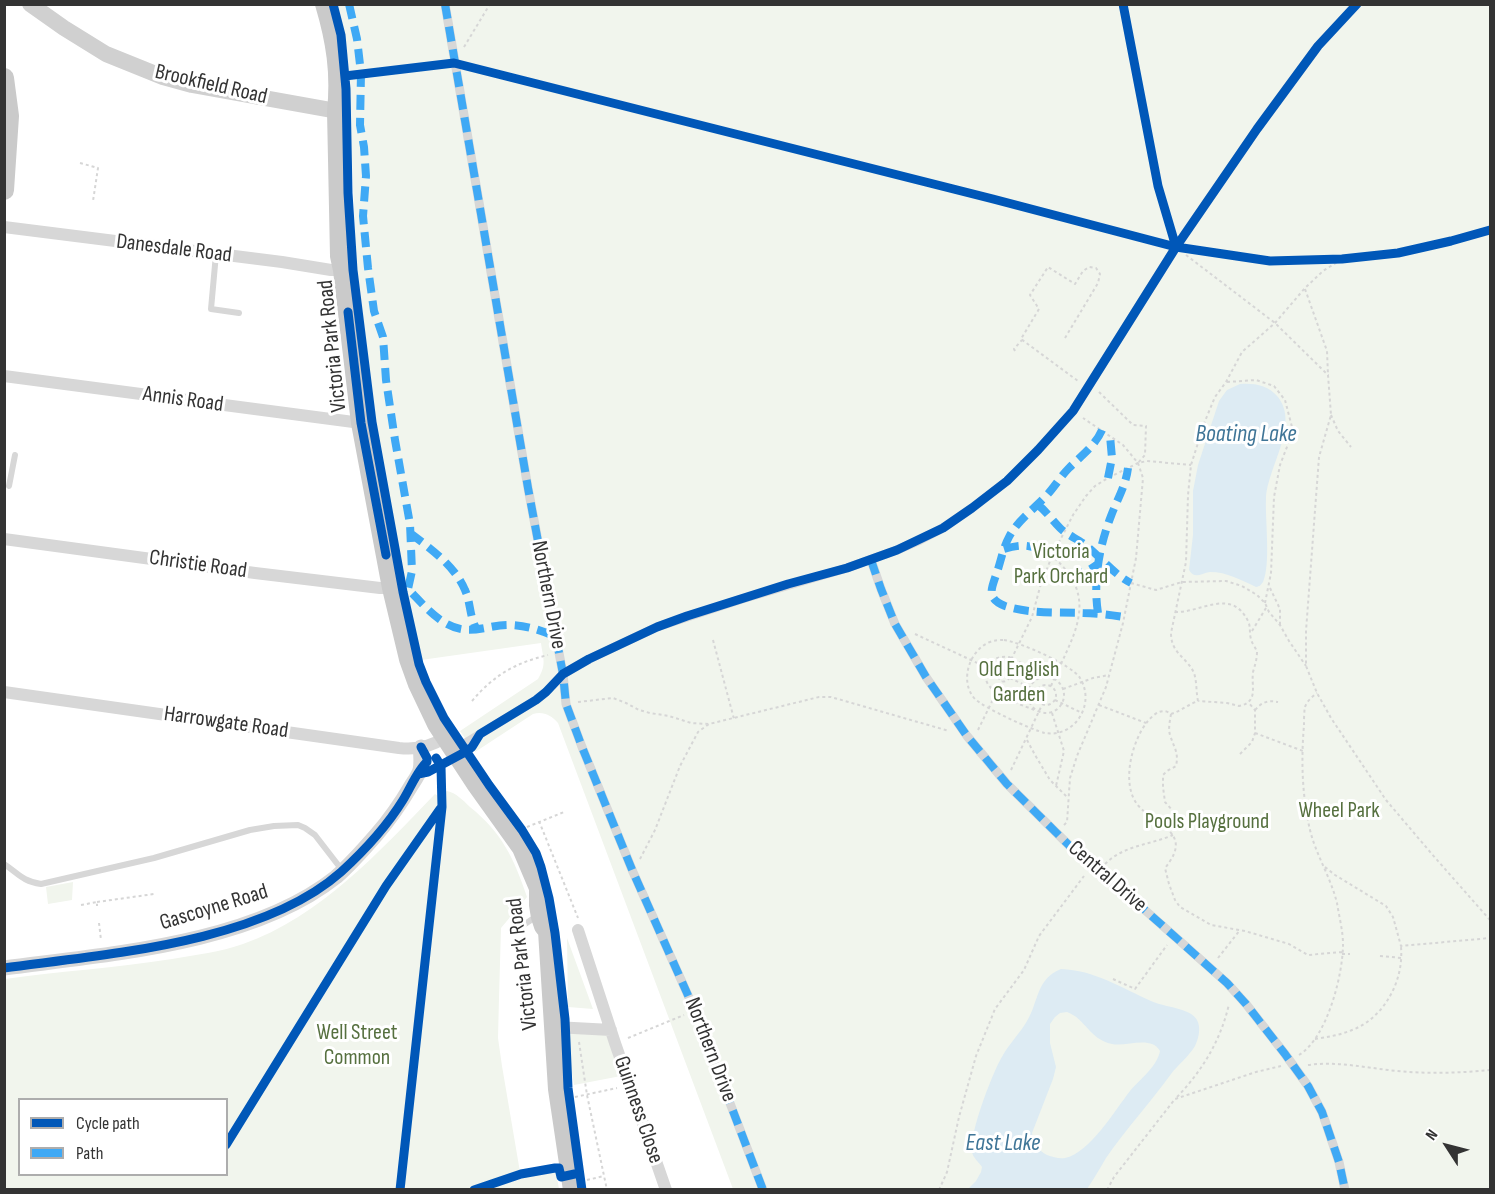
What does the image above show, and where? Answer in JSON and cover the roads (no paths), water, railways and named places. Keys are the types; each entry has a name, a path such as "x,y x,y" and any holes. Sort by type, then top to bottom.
{"main road":[{"name":"Brookfield Road","path":"30,4 106,54 163,77 192,85 337,111"},
{"name":"Victoria Park Road","path":"325,4 338,67 340,256 362,423 392,588 409,659 437,724 522,849 539,888 541,917 548,931 558,1089 576,1184"},
{"path":"4,78 9,116 4,190"}],"street":[{"name":"Northern Drive","path":"445,4 528,488 563,674 566,704 633,872 695,1011 763,1190"},
{"path":"449,744 536,700 563,674 635,637 687,616 897,550 943,528 1007,481 1073,411 1176,247 1257,129 1318,46 1357,4"},
{"name":"Danesdale Road","path":"4,227 343,270"},
{"name":"Annis Road","path":"4,376 362,423"},
{"name":"Christie Road","path":"4,539 255,573 392,588"},
{"name":"Central Drive","path":"871,560 895,624 926,677 969,739 1007,784 1094,869 1233,989 1292,1064 1308,1086 1322,1112 1339,1162 1345,1190"},
{"name":"Harrowgate Road","path":"4,692 399,748 411,749 436,743 449,744"},
{"name":"Gascoyne Road","path":"4,968 145,948 206,936 256,920 289,906 343,871 369,844 403,801 418,774 421,766 419,757 421,747"},
{"name":"Guinness Close","path":"578,930 666,1190"},
{"name":"Guinness Close","path":"555,1027 611,1030"}],"lane":[{"path":"216,254 211,309 239,313"},
{"path":"9,486 15,455"},
{"path":"4,864 20,877 42,884 154,858 250,830 298,825 315,835 343,871"},
{"path":"516,930 534,918 541,917"}],"water":[{"name":"Boating Lake","path":"1240,384 1260,386 1274,393 1284,408 1286,420 1266,499 1267,564 1263,582 1256,587 1222,573 1210,572 1194,575 1189,570 1193,535 1193,491 1198,465 1219,401 1227,390"},
{"name":"East Lake","path":"1061,969 1085,973 1108,980 1156,1003 1189,1013 1194,1016 1199,1026 1195,1046 1114,1147 1087,1189 968,1189 976,1181 982,1167 972,1152 972,1143 988,1088 1003,1055 1027,1021 1042,985 1053,973","holes":["1067,1012 1104,1041 1118,1045 1151,1044 1160,1051 1152,1068 1130,1091 1093,1140 1074,1154 1058,1158 1041,1151 1032,1133 1056,1067 1050,1043 1050,1024 1060,1013"]}],"park label":[{"name":"Victoria Park Orchard","path":"1061,564"},
{"name":"Old English Garden","path":"1019,682"},
{"name":"Wheel Park","path":"1339,811"},
{"name":"Pools Playground","path":"1207,822"},
{"name":"Well Street Common","path":"357,1046"}]}
